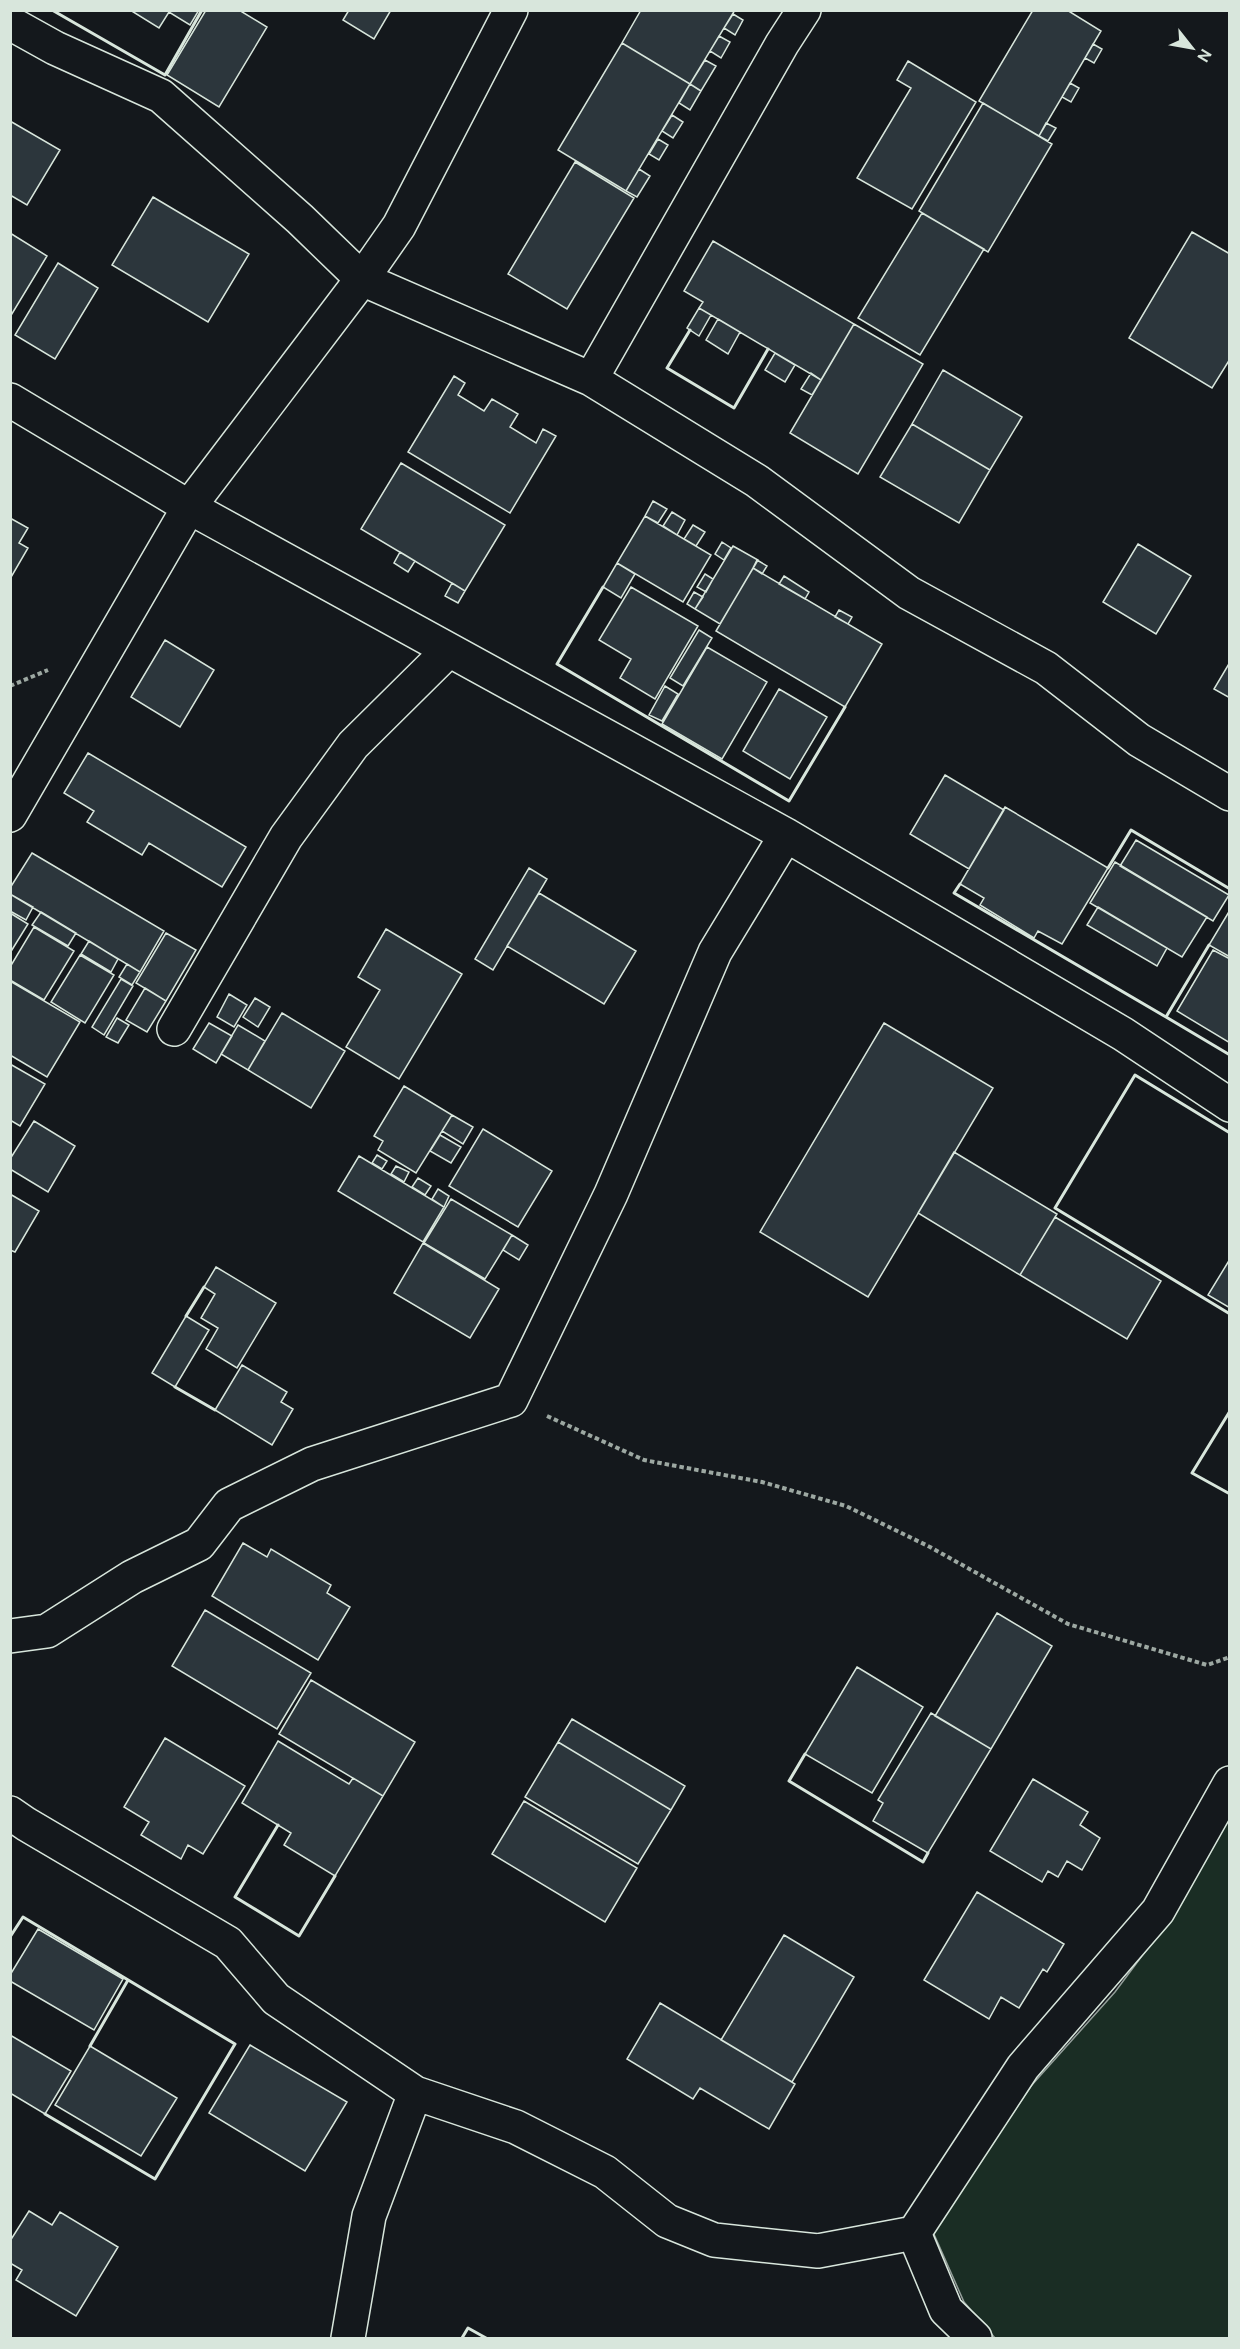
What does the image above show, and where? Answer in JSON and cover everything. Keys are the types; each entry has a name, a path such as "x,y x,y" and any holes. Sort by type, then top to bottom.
{"street":[{"path":"10,815 189,507 362,279 399,226 511,10"},
{"path":"591,379 782,44 804,10"},
{"path":"10,23 55,48 161,96 300,219 362,279 591,379 757,481 909,593 1046,668 1139,740 1230,794"},
{"path":"10,400 189,507 786,835 1123,1034 1230,1105"},
{"path":"174,1029 286,837 353,745 448,650"},
{"path":"10,1636 47,1631 132,1577 199,1544 229,1505 312,1464 511,1400 611,1194 715,952 786,835"},
{"path":"10,1813 228,1943 276,1999 415,2093 516,2127 605,2172 667,2221 714,2240 818,2251 914,2233 1023,2067 1158,1911 1230,1783"},
{"path":"348,2338 369,2216 415,2093"},
{"path":"914,2233 946,2310 975,2338"}],"path":[{"path":"511,1400 644,1460 762,1482 846,1506 930,1547 1068,1624 1207,1665 1230,1658"}],"green space":[{"path":"1229,1816 1229,2338 995,2338 964,2302 933,2232 1031,2086 1115,1992 1174,1913"}],"building":[{"path":"130,10 199,10 190,25 169,12 159,28"},
{"path":"206,10 239,10 267,27 219,107 167,75"},
{"path":"349,10 391,10 374,39 343,20"},
{"path":"641,10 735,10 690,84 622,43"},
{"path":"1033,10 1067,10 1101,31 1039,136 979,101"},
{"path":"733,14 743,20 735,35 724,28"},
{"path":"719,36 730,42 721,58 710,51"},
{"path":"622,43 690,84 626,191 558,150"},
{"path":"1093,44 1102,49 1094,63 1085,58"},
{"path":"705,60 716,66 701,91 690,84"},
{"path":"908,61 976,102 912,209 857,178 911,88 897,80"},
{"path":"1070,83 1079,88 1071,102 1062,97"},
{"path":"690,84 701,91 690,110 679,103"},
{"path":"983,103 1052,144 988,252 919,211"},
{"path":"672,115 683,122 673,138 662,131"},
{"path":"10,121 60,150 27,205 10,195"},
{"path":"1046,123 1056,128 1048,141 1039,136"},
{"path":"658,139 668,145 659,160 649,154"},
{"path":"575,162 634,198 567,309 508,274"},
{"path":"639,169 650,176 637,197 626,191"},
{"path":"153,197 249,254 208,322 112,265"},
{"path":"922,213 984,249 920,355 858,318"},
{"path":"1192,232 1230,254 1230,359 1212,388 1129,338"},
{"path":"10,233 47,256 10,317"},
{"path":"713,241 854,324 821,380 699,308 703,302 684,291"},
{"path":"58,263 98,288 55,359 15,335"},
{"path":"699,308 711,315 699,336 687,328"},
{"path":"718,319 740,332 728,354 706,340"},
{"path":"854,324 923,364 858,474 790,433"},
{"path":"775,353 795,365 785,382 765,370"},
{"path":"943,370 1022,417 990,470 912,424"},
{"path":"811,373 821,380 812,395 801,389"},
{"path":"454,376 465,383 458,395 484,411 492,399 518,414 510,427 536,443 543,429 556,436 510,513 408,452"},
{"path":"912,424 990,470 959,523 880,477"},
{"path":"401,463 505,525 465,591 361,529"},
{"path":"653,501 667,509 658,523 645,516"},
{"path":"672,512 685,520 677,535 663,526"},
{"path":"645,516 711,555 683,602 617,563"},
{"path":"10,518 28,528 19,543 28,548 10,579"},
{"path":"693,525 705,532 696,546 684,539"},
{"path":"722,542 731,548 724,560 715,554"},
{"path":"1138,544 1191,576 1156,634 1103,602"},
{"path":"733,546 758,560 720,624 695,609"},
{"path":"400,552 415,561 408,572 394,563"},
{"path":"757,560 767,566 762,574 753,568"},
{"path":"617,563 635,574 621,598 603,587"},
{"path":"753,568 882,644 845,707 716,631"},
{"path":"705,574 713,579 706,592 697,587"},
{"path":"784,576 809,592 805,599 779,584"},
{"path":"452,583 465,591 458,603 445,596"},
{"path":"631,587 698,626 655,699 620,678 631,659 599,640"},
{"path":"694,592 703,597 695,609 687,604"},
{"path":"839,610 852,617 848,624 835,617"},
{"path":"699,630 712,638 683,686 670,678"},
{"path":"165,640 214,670 180,727 131,697"},
{"path":"707,647 767,682 722,759 662,724"},
{"path":"1230,662 1230,698 1214,689"},
{"path":"665,686 678,694 662,721 649,715"},
{"path":"779,689 827,717 790,779 743,751"},
{"path":"88,753 246,847 222,887 149,843 142,855 87,822 94,811 64,793"},
{"path":"945,775 1004,810 969,869 910,834"},
{"path":"1005,807 1108,868 1062,944 1038,931 1034,938 980,905 984,898 960,884"},
{"path":"1136,840 1229,895 1213,921 1120,866"},
{"path":"32,853 164,931 140,972 10,894 10,888"},
{"path":"1115,862 1207,917 1182,957 1090,903"},
{"path":"529,868 547,879 493,970 475,959"},
{"path":"539,893 636,951 604,1004 507,946"},
{"path":"10,894 33,907 26,920 10,911"},
{"path":"1098,907 1167,948 1157,966 1087,925"},
{"path":"1230,910 1230,957 1209,945"},
{"path":"41,912 76,933 68,946 32,925"},
{"path":"10,913 28,924 10,953"},
{"path":"34,927 74,951 44,1000 10,980 10,967"},
{"path":"386,929 462,974 399,1079 346,1047 380,990 358,977"},
{"path":"166,933 196,950 166,1001 136,983"},
{"path":"89,941 118,959 111,972 81,954"},
{"path":"1213,950 1230,959 1230,1043 1177,1011"},
{"path":"80,955 114,975 85,1023 51,1002"},
{"path":"127,964 140,972 132,985 119,977"},
{"path":"121,979 133,986 104,1035 92,1027"},
{"path":"10,981 80,1022 47,1077 10,1055"},
{"path":"145,988 166,1001 147,1032 126,1020"},
{"path":"229,994 247,1005 234,1027 217,1017"},
{"path":"255,998 270,1007 258,1027 243,1017"},
{"path":"282,1013 345,1051 311,1108 248,1070"},
{"path":"117,1018 129,1025 118,1043 106,1037"},
{"path":"209,1023 232,1036 216,1063 193,1049"},
{"path":"884,1023 993,1088 868,1297 760,1232"},
{"path":"238,1025 265,1041 248,1070 221,1054"},
{"path":"10,1064 45,1084 20,1126 10,1120"},
{"path":"404,1086 452,1115 416,1173 378,1150 383,1141 374,1136"},
{"path":"452,1115 473,1127 463,1144 442,1131"},
{"path":"34,1121 75,1146 48,1192 10,1169 10,1159"},
{"path":"483,1129 552,1171 518,1227 449,1186"},
{"path":"440,1135 461,1147 451,1163 430,1151"},
{"path":"954,1152 1057,1214 1020,1275 918,1213"},
{"path":"377,1155 387,1161 382,1169 372,1163"},
{"path":"359,1156 444,1207 423,1242 338,1191"},
{"path":"396,1166 409,1172 404,1182 391,1174"},
{"path":"418,1178 431,1186 425,1195 412,1187"},
{"path":"438,1189 449,1196 444,1207 432,1199"},
{"path":"10,1194 39,1211 15,1252 10,1250"},
{"path":"451,1199 512,1235 485,1279 424,1243"},
{"path":"1055,1217 1161,1281 1127,1339 1020,1275"},
{"path":"512,1235 528,1245 519,1260 503,1250"},
{"path":"423,1243 499,1289 470,1338 394,1293"},
{"path":"1230,1259 1230,1308 1208,1295"},
{"path":"216,1267 276,1303 237,1368 206,1349 218,1328 201,1318 215,1294 204,1287"},
{"path":"186,1316 209,1330 175,1387 152,1373"},
{"path":"242,1365 287,1392 281,1402 293,1409 272,1445 215,1410"},
{"path":"243,1543 267,1557 271,1549 331,1585 327,1593 350,1607 318,1660 212,1596"},
{"path":"205,1610 311,1673 277,1729 172,1666"},
{"path":"997,1613 1052,1646 991,1749 935,1716"},
{"path":"857,1667 923,1707 872,1793 805,1754"},
{"path":"311,1680 415,1742 383,1796 279,1734"},
{"path":"931,1713 991,1749 928,1853 873,1821 883,1803 878,1800"},
{"path":"572,1719 685,1786 671,1810 558,1742"},
{"path":"165,1738 245,1786 203,1854 188,1845 181,1859 141,1835 149,1822 124,1807"},
{"path":"278,1741 349,1784 353,1778 383,1796 335,1876 284,1845 291,1833 242,1803"},
{"path":"558,1742 671,1810 638,1864 525,1797"},
{"path":"1033,1779 1088,1812 1080,1825 1100,1838 1082,1870 1067,1861 1058,1877 1048,1871 1042,1882 990,1851"},
{"path":"524,1801 637,1868 605,1922 492,1854"},
{"path":"977,1892 1064,1944 1047,1972 1043,1969 1019,2008 1001,1997 989,2019 924,1980"},
{"path":"38,1929 123,1979 94,2030 10,1981 10,1975"},
{"path":"784,1935 854,1977 792,2082 721,2040"},
{"path":"660,2003 795,2084 769,2129 700,2088 693,2099 627,2059"},
{"path":"10,2035 71,2071 45,2114 10,2093"},
{"path":"250,2045 347,2102 305,2171 209,2113"},
{"path":"90,2046 177,2098 141,2156 55,2105"},
{"path":"29,2211 52,2225 60,2212 118,2247 76,2316 16,2280 22,2270 10,2263 10,2241"}],"wall":[{"path":"52,10 165,75 202,10"},
{"path":"690,330 667,368 734,408 768,349"},
{"path":"603,587 557,664 789,801 845,707"},
{"path":"1108,868 1131,830 1230,889"},
{"path":"960,884 954,893 1166,1017"},
{"path":"1209,945 1166,1017 1230,1055"},
{"path":"1230,1133 1135,1075 1055,1208 1230,1314"},
{"path":"186,1316 204,1287"},
{"path":"175,1387 215,1410"},
{"path":"1230,1411 1192,1473 1230,1494"},
{"path":"805,1754 789,1781 923,1862 928,1853"},
{"path":"278,1825 235,1897 299,1936 335,1876"},
{"path":"10,1937 23,1917 235,2044 155,2179 45,2114"},
{"path":"90,2046 128,1980"},
{"path":"462,2338 468,2328 486,2338"}]}
